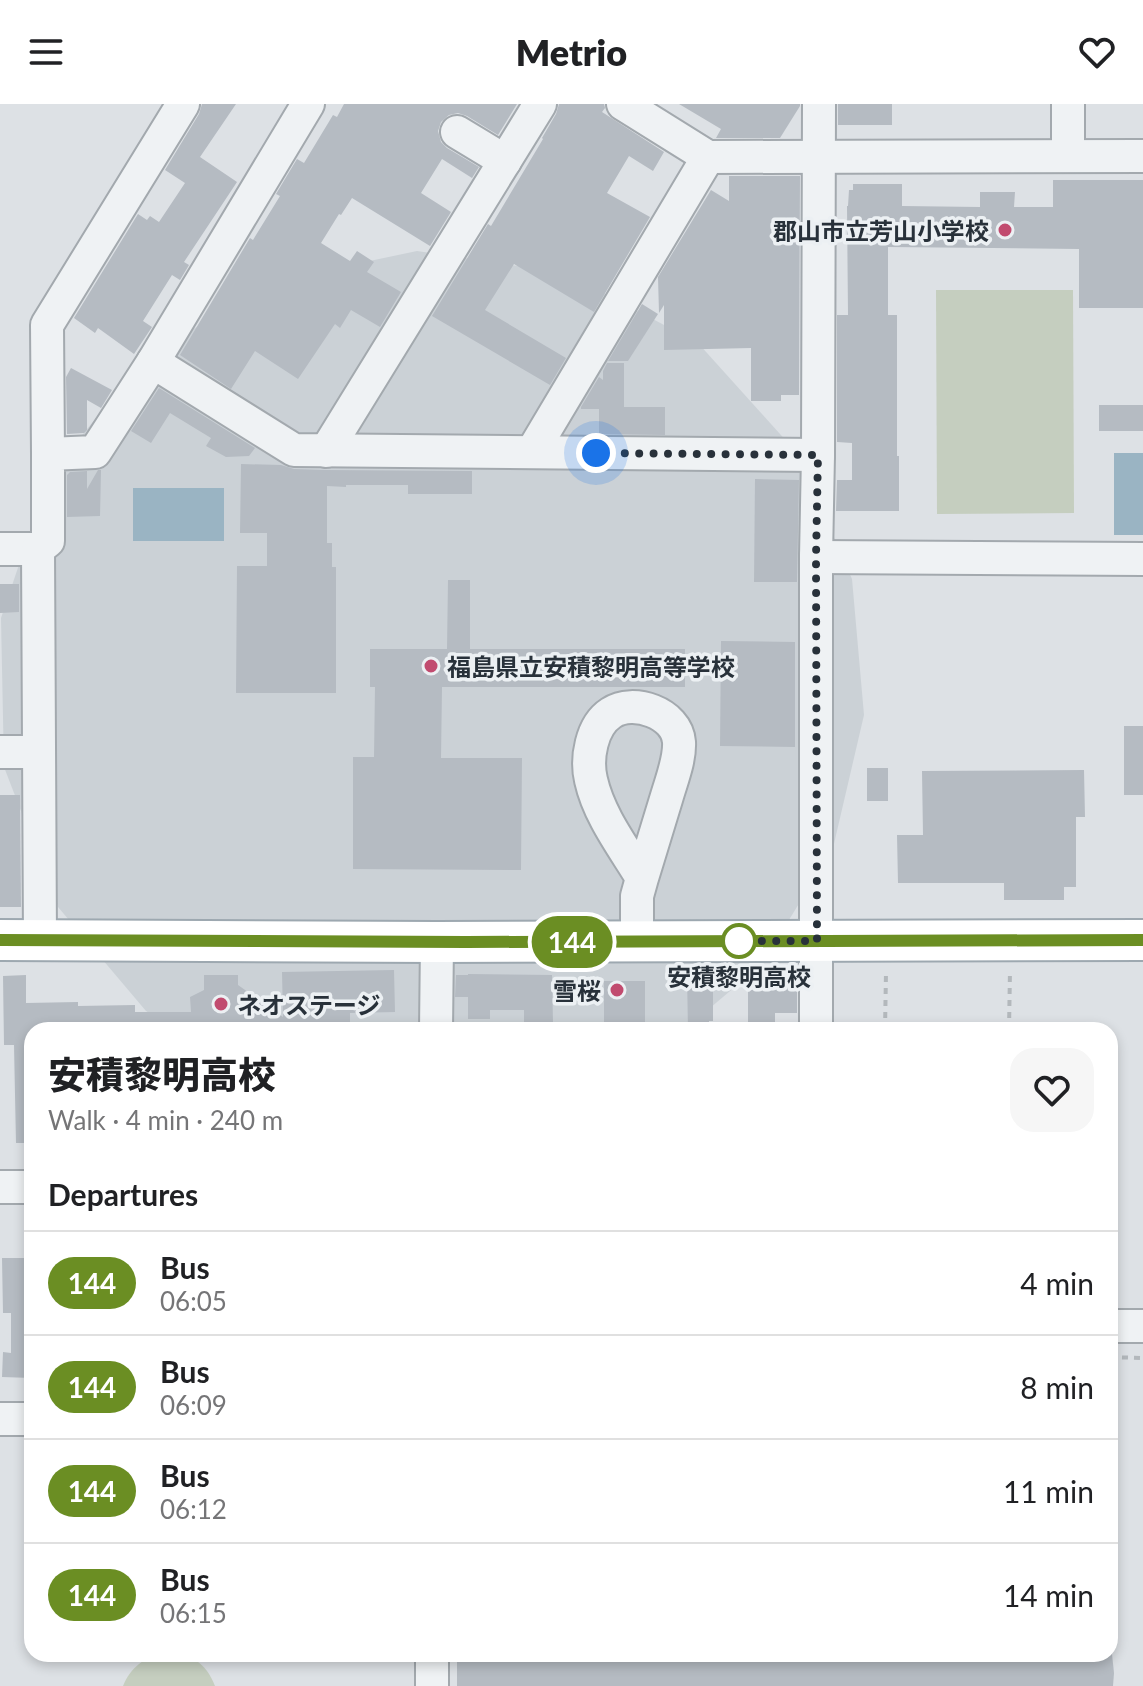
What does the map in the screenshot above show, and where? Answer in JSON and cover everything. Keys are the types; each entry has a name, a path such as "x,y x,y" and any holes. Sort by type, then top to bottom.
{"main road":[{"path":"0,940 1143,940"}],"street":[{"path":"0,549 38,549 48,541 47,325 183,104"},
{"path":"48,454 95,452 153,362 308,104"},
{"path":"326,451 540,104"},
{"path":"623,104 708,157 1143,156"},
{"path":"816,1022 819,104"},
{"path":"1068,104 1068,156"},
{"path":"457,132 505,161"},
{"path":"532,452 708,157"},
{"path":"153,362 294,450 818,455"},
{"path":"38,549 40,940"},
{"path":"816,557 1143,559"},
{"path":"637,942 637,896 675,768 679,741 673,726 666,719 642,707 612,711 602,722 594,736 590,779 603,813 642,878"},
{"path":"0,752 39,752"},
{"path":"436,1022 437,942"},
{"path":"0,1187 24,1187"},
{"path":"1118,1326 1143,1326"},
{"path":"0,1419 24,1419"},
{"path":"432,1662 432,1686"}],"path":[{"path":"885,1022 886,970"},
{"path":"1009,1022 1010,970"},
{"path":"1118,1357 1143,1360"}],"shaded area":[{"name":"福島県立安積黎明高等学校","path":"417,251 566,273 698,343 798,454 852,579 864,715 833,848 762,964 693,1022 164,1022 146,1011 58,907 4,767 1,618 49,476 143,360 270,282"}],"green space":[{"path":"936,290 1073,290 1074,513 937,514"},
{"path":"198,1662 207,1670 215,1686 123,1686 139,1664"}],"water":[{"path":"1114,453 1143,453 1143,535 1114,535"},
{"path":"133,488 224,488 224,541 133,541"}],"building":[{"path":"202,104 236,104 200,157 237,182 184,262 189,265 180,280 172,275 143,321 152,327 134,354 98,328 95,333 74,318 138,214 147,220 150,216 159,222 185,183 165,170"},
{"path":"344,104 517,104 498,135 458,113 449,115 441,122 438,131 441,142 479,167 472,178 442,159 421,193 451,212 430,246 352,198 321,243 350,261 357,251 374,262 367,272 401,292 380,327 351,310 340,328 335,324 298,379 255,351 231,389 180,355 250,238 253,240 280,196 276,194 297,159 304,163 333,115 337,117"},
{"path":"559,104 604,104 602,112 664,152 653,171 629,156 607,193 650,217 594,312 514,264 485,310 566,358 550,385 432,316 488,224 491,226 543,139"},
{"path":"679,104 800,106 780,138 716,138 721,129"},
{"path":"838,104 892,104 892,125 838,125"},
{"path":"729,176 800,176 799,395 781,395 781,401 751,401 751,348 664,350 664,305 659,313 658,277 711,190 729,201"},
{"path":"1053,180 1143,180 1143,308 1079,308 1079,249 888,247 888,315 897,315 899,511 836,511 837,480 852,480 852,443 837,442 837,315 848,315 849,190 853,190 853,184 902,184 902,206 980,207 980,192 1015,192 1014,207 1053,207"},
{"path":"642,304 658,314 628,361 608,361"},
{"path":"607,363 624,363 624,407 665,407 665,435 599,434 599,409 581,407 599,377 603,380"},
{"path":"71,368 112,390 101,408 87,400 87,430 84,433 67,434 66,377"},
{"path":"159,388 255,448 249,456 226,457 206,446 211,438 170,413 151,443 131,431"},
{"path":"1099,405 1143,405 1143,431 1099,431"},
{"path":"241,464 326,470 472,471 472,494 408,494 408,485 327,486 327,543 332,543 332,567 336,567 336,693 236,693 237,566 267,566 267,533 240,533"},
{"path":"98,470 101,470 100,516 67,517 67,475 87,471 87,489"},
{"path":"755,479 799,480 797,582 754,582"},
{"path":"448,580 470,580 470,649 685,649 685,687 442,687 441,758 522,758 521,870 353,869 353,757 374,757 375,687 370,687 370,649 447,649"},
{"path":"0,584 19,584 19,612 0,613"},
{"path":"721,641 795,642 795,747 720,746"},
{"path":"1124,726 1143,726 1143,795 1124,795"},
{"path":"867,768 888,768 888,801 867,801"},
{"path":"1084,770 1085,817 1076,817 1076,887 1064,887 1064,900 1004,900 1004,883 898,883 897,835 923,835 922,771"},
{"path":"0,795 20,795 21,907 0,907"},
{"path":"394,970 395,1012 350,1013 350,1022 24,1022 24,1143 16,1143 14,1045 4,1045 3,976 26,975 26,1003 135,1005 135,1012 191,1012 190,997 204,990 204,975 238,975 238,985 283,1017 282,972"},
{"path":"456,975 552,975 553,1022 524,1022 524,1010 490,1010 490,1019 468,1019 468,997 455,997"},
{"path":"687,975 713,975 713,1021 688,1022"},
{"path":"776,975 797,975 797,1013 775,1013 775,1022 748,1022 748,990 776,990"},
{"path":"604,981 645,981 645,1022 604,1022"},
{"path":"2,1258 24,1258 24,1378 2,1377 3,1352 11,1353 11,1313 3,1313"},
{"path":"457,1662 1113,1662 1114,1673 1113,1686 457,1686"}],"bus line":[{"name":"144","path":"0,940 1143,940"}],"place":[{"name":"郡山市立芳山小学校","path":"1005,230"},
{"name":"福島県立安積黎明高等学校","path":"431,666"},
{"name":"安積黎明高校","path":"739,941"},
{"name":"雪桜","path":"617,990"},
{"name":"ネオステージ","path":"221,1004"}],"route":[{"path":"596,453 818,455 817,941 727,941 739,941"}]}
